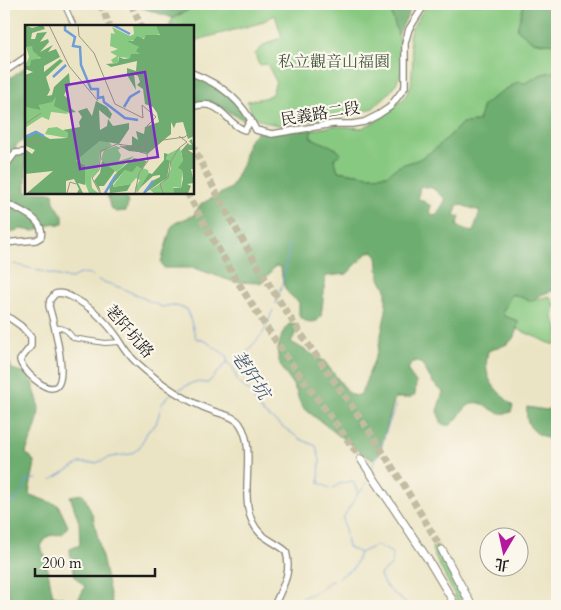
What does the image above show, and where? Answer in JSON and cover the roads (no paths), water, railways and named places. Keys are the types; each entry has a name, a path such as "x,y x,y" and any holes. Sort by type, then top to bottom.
{"highway":[{"path":"361,459 429,561 456,606"},
{"path":"442,550 472,606"}],"street":[{"path":"64,4 74,25"},
{"name":"民義路二段","path":"194,73 222,87 236,100 256,130 272,134 333,124 364,122 378,116 390,107 405,88 405,43 409,29 425,4"},
{"path":"4,72 25,58"},
{"path":"194,107 207,106 216,108 245,130 251,120"},
{"path":"4,168 15,153 25,152"},
{"path":"4,202 37,221 42,226 42,231 41,237 36,240 4,243"},
{"name":"荖阡坑路","path":"4,314 21,326 31,337 31,346 20,360 20,365 38,383 50,387 57,386 60,377 55,328 49,306 50,300 55,294 64,293 93,310 107,323 134,361 176,392 201,407 240,423 247,441 246,492 253,523 261,534 286,551 288,560 289,573 274,606"},
{"path":"55,328 67,330 73,338 105,343 120,342"}],"waterway":[{"path":"276,304 290,243"},
{"name":"荖阡坑","path":"14,264 70,279 84,273 93,276"},
{"name":"荖阡坑","path":"98,280 124,289 162,307 172,305 187,309 196,338 207,342 227,356 227,362 233,368 238,382 249,391 261,411 300,439 316,446 320,460 319,483 332,489 339,484 353,481 358,493 343,518 348,547 360,553 377,545 392,553 392,565 380,574 381,579 392,592 411,606"},
{"path":"245,354 263,333 273,310"},
{"path":"238,362 241,359"},
{"path":"178,390 194,382 208,383 227,362"},
{"path":"51,480 80,463 96,463 111,457 131,454 139,448 148,431 156,424 162,404 172,393"},
{"path":"372,468 396,405"},
{"path":"4,502 14,502 25,488 26,480 37,479"},
{"path":"359,492 363,489 366,482"},
{"path":"339,578 354,567 360,553"},
{"path":"288,606 317,591 333,580"}],"tunnel":[{"path":"100,4 110,25"},
{"path":"131,4 141,25"},
{"path":"194,148 227,213 266,279 293,322 379,446 442,550"},
{"path":"188,194 222,255 286,356 361,459"}],"park label":[{"name":"私立觀音山福園","path":"334,61"}]}
